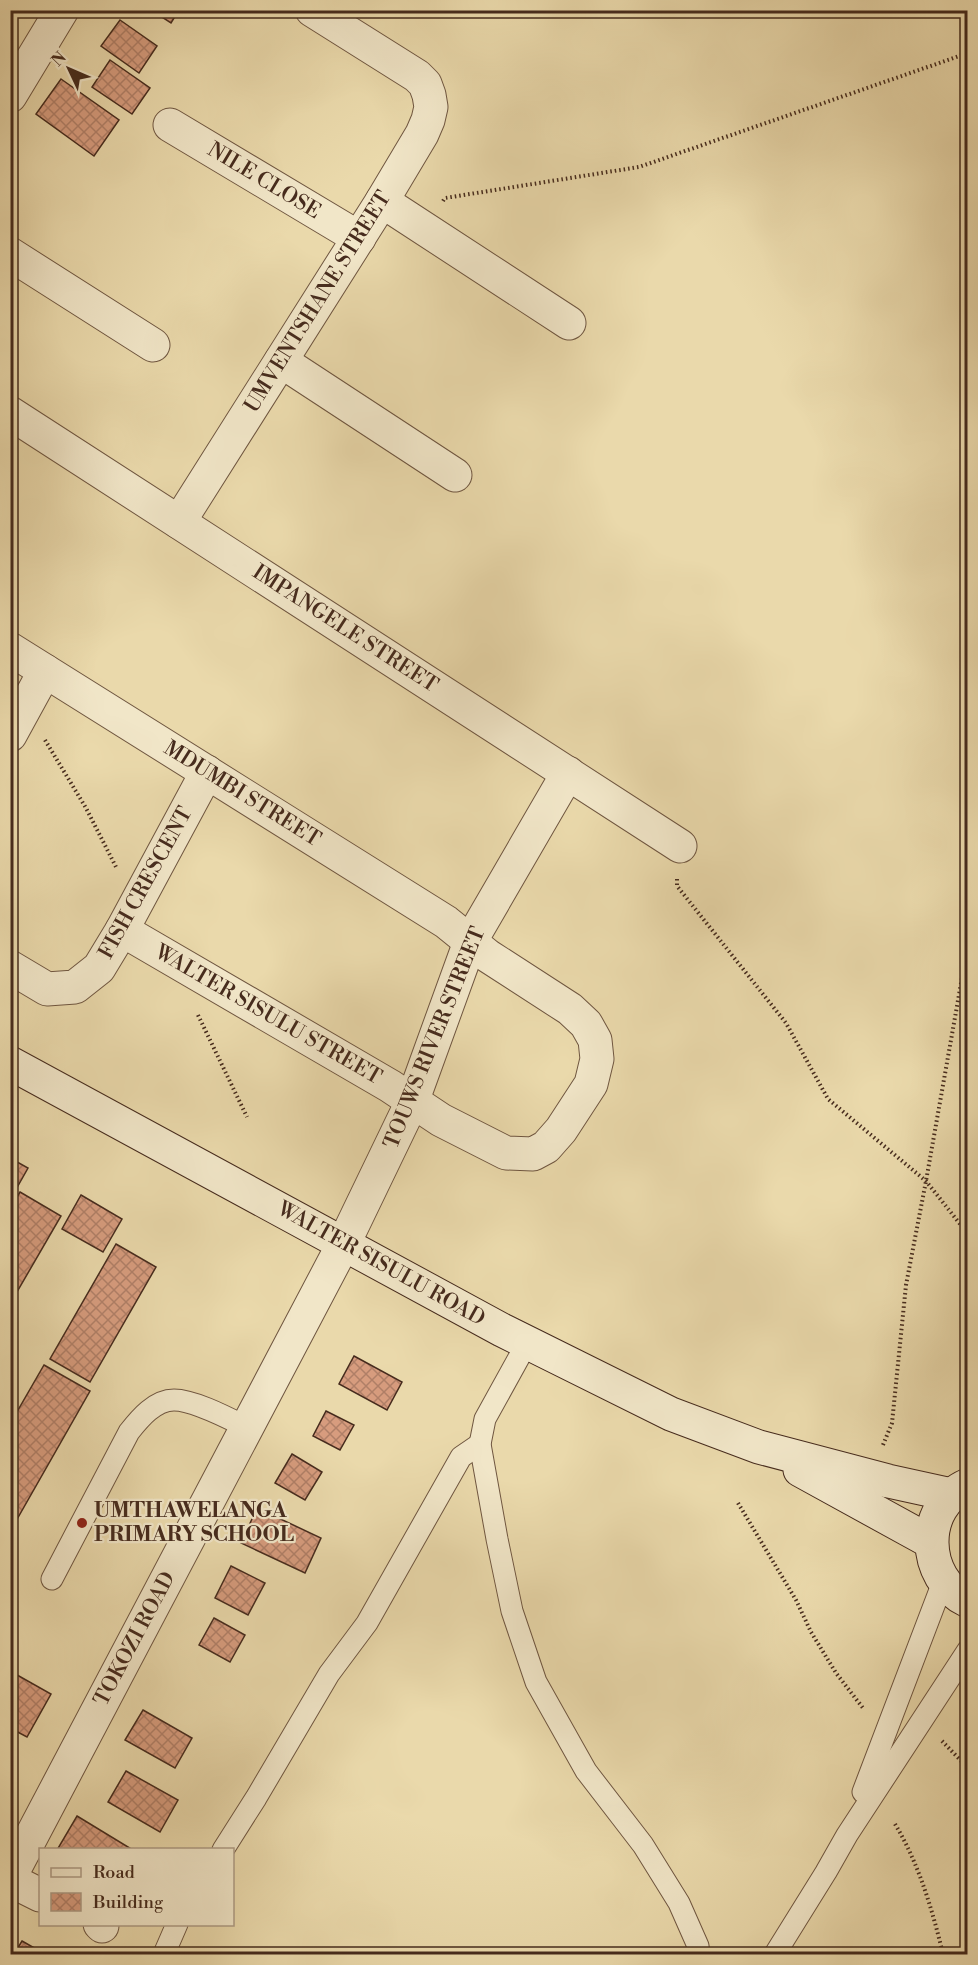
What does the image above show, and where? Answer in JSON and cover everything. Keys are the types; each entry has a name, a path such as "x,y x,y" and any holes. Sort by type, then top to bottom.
{"street":[{"path":"10,96 62,10"},
{"name":"UMVENTSHANE STREET","path":"179,522 382,201 428,120 429,95 425,84 417,76 312,10"},
{"name":"NILE CLOSE","path":"170,124 359,238"},
{"path":"382,201 569,323"},
{"path":"10,254 153,345"},
{"path":"281,361 455,475"},
{"name":"IMPANGELE STREET","path":"10,413 680,846"},
{"name":"MDUMBI STREET","path":"10,649 446,922 488,956 570,1009 586,1024 595,1040 597,1059 591,1084 561,1130 546,1147 533,1154 506,1153 441,1120 412,1102"},
{"path":"18,722 45,671"},
{"name":"FISH CRESCENT","path":"10,967 47,989 75,987 99,968 207,772"},
{"name":"TOUWS RIVER STREET","path":"344,1243 412,1102 470,942 568,773"},
{"name":"WALTER SISULU STREET","path":"129,917 412,1102"},
{"name":"WALTER SISULU ROAD","path":"10,1063 527,1343 671,1414 759,1447 888,1481 960,1490"},
{"name":"TOKOZI ROAD","path":"10,1878 344,1243"},
{"name":"WALTER SISULU ROAD","path":"759,1447 930,1542"},
{"path":"955,1591 933,1563 930,1542 934,1521 945,1502 960,1490"},
{"path":"10,1878 39,1894"}],"lane":[{"path":"527,1343 485,1419 480,1444 512,1611 536,1682 586,1771 643,1845 678,1903 698,1946 699,1954"},
{"path":"52,1580 129,1432 141,1417 156,1406 174,1400 204,1407 246,1427"},
{"path":"224,1848 329,1674 367,1623 461,1457 480,1444"},
{"path":"847,1835 923,1640 955,1591"},
{"path":"775,1954 847,1835 968,1650"},
{"path":"164,1954 176,1926"}],"path":[{"path":"965,10 968,39"},
{"path":"427,230 445,198 639,166 968,53"},
{"path":"18,722 86,808 129,917"},
{"path":"680,846 677,886 786,1023 828,1099 926,1181 968,1234"},
{"path":"880,1451 892,1423 906,1285 968,944"},
{"path":"195,1010 247,1117"},
{"path":"738,1503 796,1600 811,1632 836,1673 863,1708"},
{"path":"937,1737 968,1768"},
{"path":"895,1824 907,1844 933,1912 942,1954"}],"building":[{"path":"151,10 179,10 171,23"},
{"path":"120,20 157,46 139,73 101,46"},
{"path":"110,60 150,88 132,114 92,87"},
{"path":"61,79 119,120 94,156 36,114"},
{"path":"10,1158 28,1168 10,1200"},
{"path":"20,1192 61,1216 10,1304 10,1209"},
{"path":"81,1195 122,1219 103,1252 62,1229"},
{"path":"116,1244 156,1267 90,1382 50,1359"},
{"path":"354,1356 402,1382 387,1410 339,1384"},
{"path":"44,1365 90,1391 16,1521 10,1518 10,1424"},
{"path":"326,1411 354,1425 340,1450 313,1436"},
{"path":"292,1454 322,1472 305,1500 275,1483"},
{"path":"257,1508 321,1538 305,1573 241,1543"},
{"path":"231,1566 265,1583 248,1615 215,1598"},
{"path":"214,1618 245,1635 230,1662 199,1645"},
{"path":"10,1671 51,1694 27,1737 10,1728"},
{"path":"143,1710 192,1738 175,1768 125,1740"},
{"path":"126,1771 178,1800 160,1832 108,1802"},
{"path":"77,1816 130,1848 58,1848"},
{"path":"22,1941 45,1954 14,1954"}],"place":[{"name":"UMTHAWELANGA PRIMARY SCHOOL","path":"82,1523"}]}
